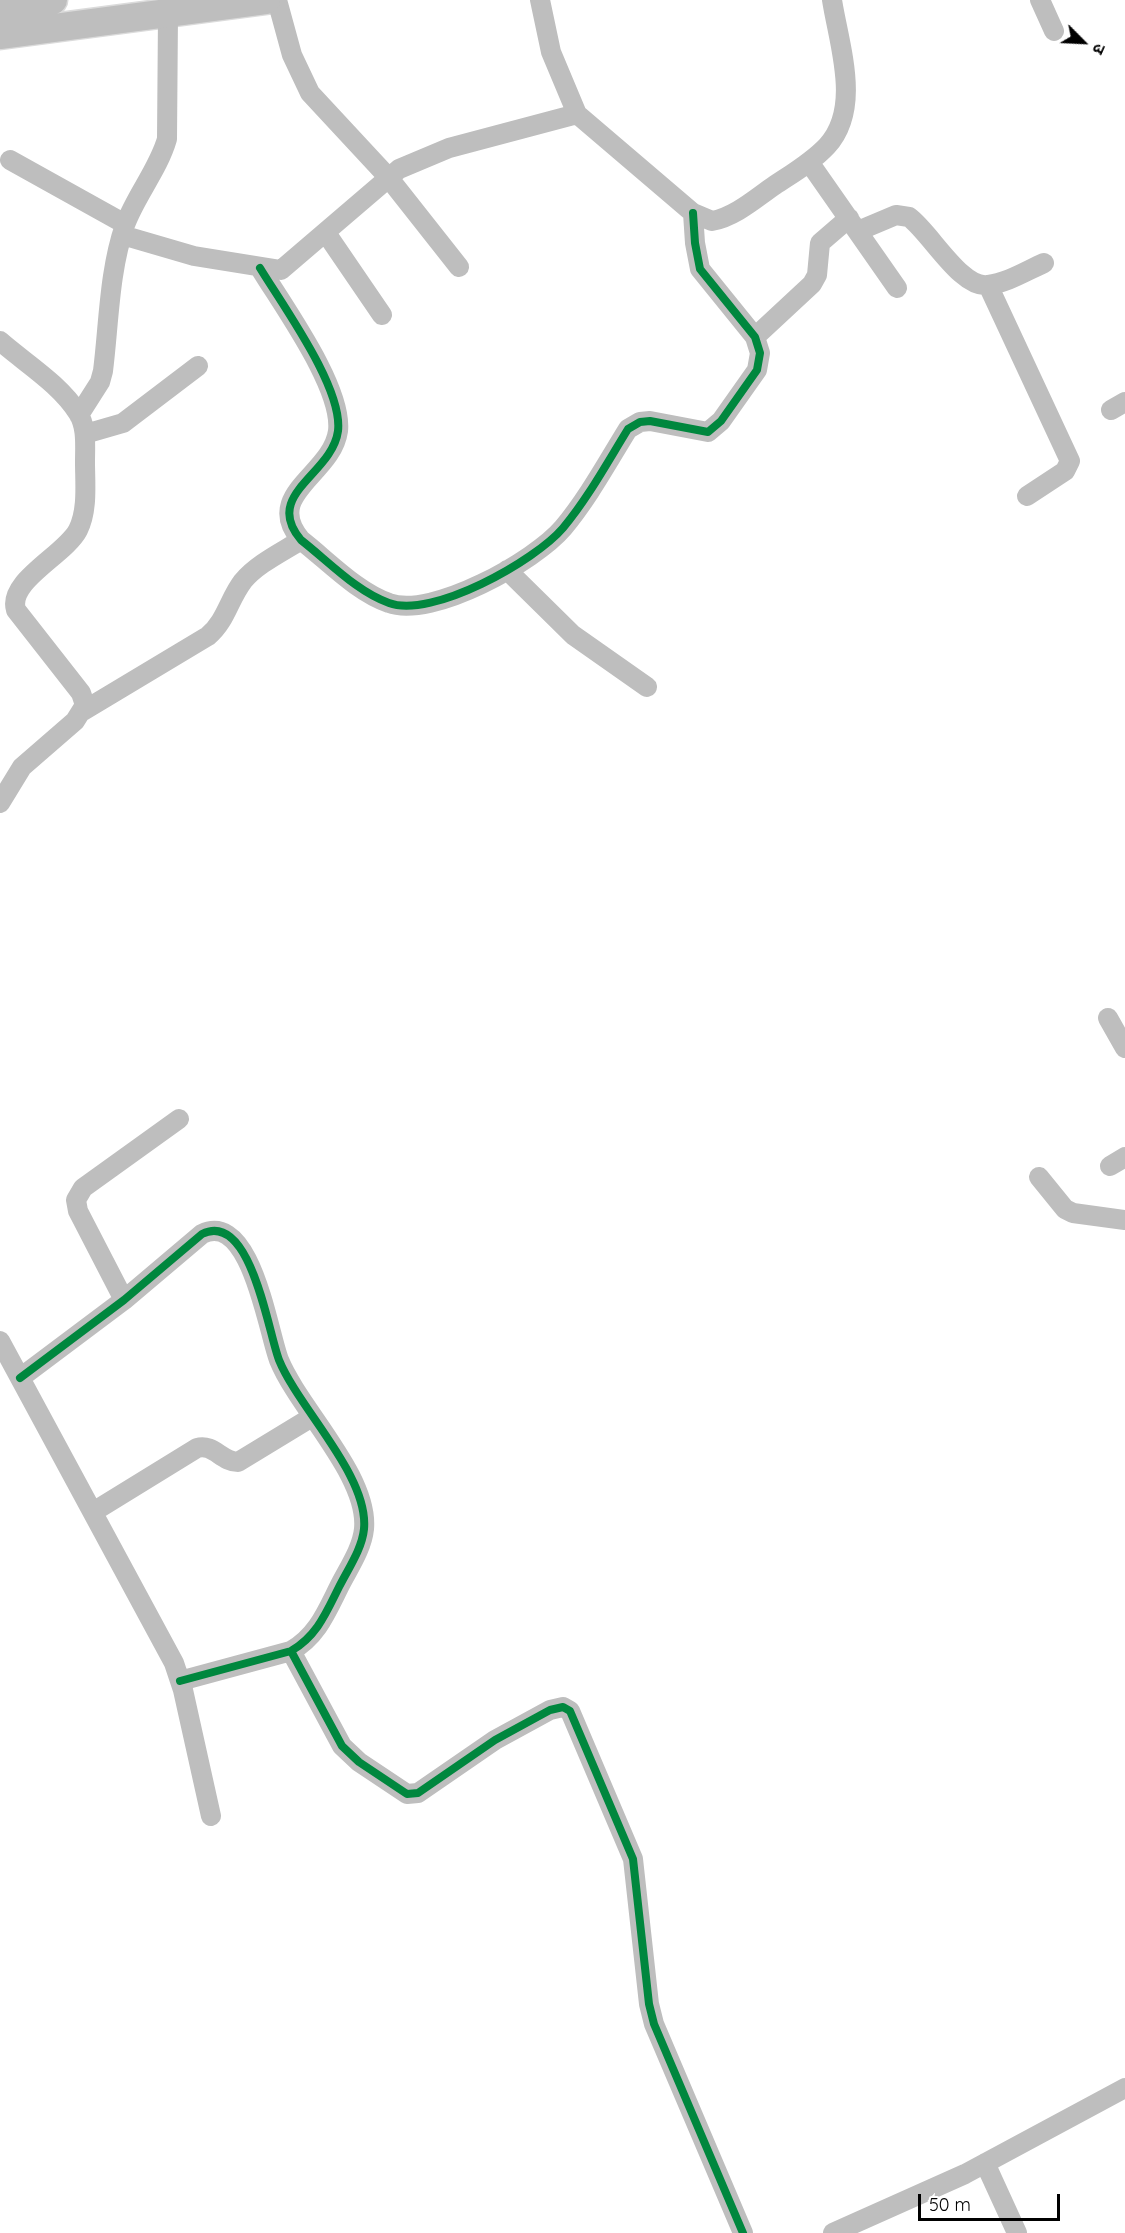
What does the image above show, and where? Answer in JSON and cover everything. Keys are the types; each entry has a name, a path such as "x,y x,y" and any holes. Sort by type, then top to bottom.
{"highway":[{"path":"13,4 53,0"},
{"path":"0,35 168,15 266,0"}],"street":[{"path":"277,0 292,55 310,93 388,177 459,267"},
{"path":"540,0 551,52 577,114 693,213 704,219 720,220 809,162 827,146 839,128 844,112 844,77 832,0"},
{"path":"1040,0 1054,31"},
{"path":"79,415 95,392 103,371 116,256 124,229 162,156 167,139 168,15"},
{"path":"10,160 124,229 194,256 281,270 388,177 422,158 440,151 577,114"},
{"path":"809,162 897,288"},
{"path":"260,268 331,389 339,416 338,434 331,451 322,466 299,489 290,505 289,522 301,540 371,595 400,606 431,605 451,599 507,570 543,547 561,530 628,429 640,422 650,421 701,433 714,429 757,370 760,353 755,337 700,269 693,213"},
{"path":"755,337 812,284 817,275 820,243 854,224 896,215 909,217 964,277 976,284 988,285 1044,263"},
{"path":"326,233 382,315"},
{"path":"988,285 1070,461 1065,471 1028,496"},
{"path":"0,341 63,395 79,415 85,434 85,491 78,530 70,542 19,589 14,603 16,610 85,699 83,711"},
{"path":"85,434 123,423 198,366"},
{"path":"0,801 22,767 75,721 83,711 208,636 223,621 236,591 250,574 301,540"},
{"path":"507,570 573,634 647,687"},
{"path":"1108,1018 1125,1048"},
{"path":"124,1300 78,1211 76,1200 83,1188 178,1119"},
{"path":"1040,1177 1065,1209 1073,1213 1125,1220"},
{"path":"20,1378 124,1300 193,1239 209,1230 225,1233 240,1246 254,1274 278,1358 312,1417 334,1448 362,1500 364,1530 360,1544 324,1618 306,1643 291,1651 180,1681"},
{"path":"0,1341 156,1628 180,1681 211,1816"},
{"path":"93,1512 197,1448 208,1447 228,1460 238,1462 312,1417"},
{"path":"291,1651 342,1746 359,1762 406,1794 424,1790 495,1740 550,1710 563,1707 570,1712 633,1859 649,2004 654,2024 743,2233"},
{"path":"833,2233 985,2163 1125,2088"},
{"path":"985,2163 1017,2233"}],"cycle path":[{"path":"260,268 310,348 322,371 337,413 338,431 333,446 294,497 289,510 291,524 301,540 354,584 389,603 408,606 430,603 482,584 530,556 549,541 563,528 581,505 628,429 640,422 650,421 708,432 721,421 757,370 760,353 755,337 700,269 693,213"},
{"path":"20,1378 124,1300 202,1234 219,1231 233,1240 245,1256 263,1302 279,1360 301,1400 345,1465 356,1487 363,1509 363,1536 358,1551 325,1615 300,1645 291,1651 180,1681"},
{"path":"291,1651 342,1746 359,1762 407,1794 418,1793 495,1740 550,1710 563,1707 570,1711 633,1859 649,2004 654,2024 743,2233"}]}
